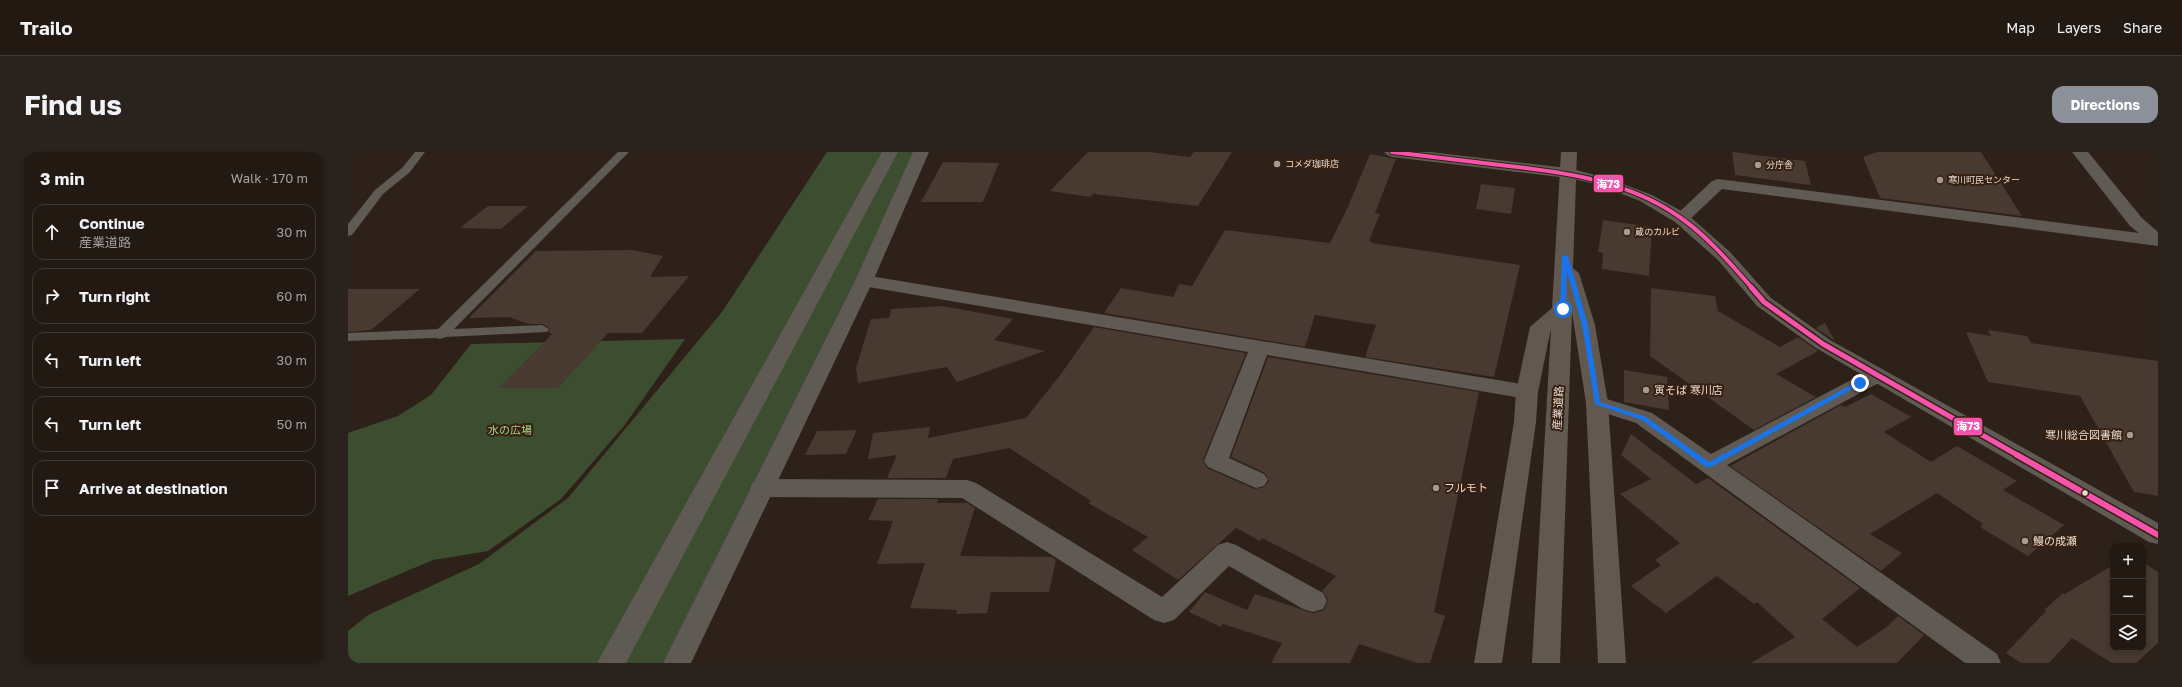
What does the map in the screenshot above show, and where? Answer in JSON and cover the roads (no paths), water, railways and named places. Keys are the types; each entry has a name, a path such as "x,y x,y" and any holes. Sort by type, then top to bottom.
{"main road":[{"name":"産業道路","path":"1546,663 1563,309 1568,152"},
{"path":"1565,256 1585,325 1597,403 1612,663"},
{"path":"1488,663 1525,422 1527,392 1540,327 1563,309"}],"street":[{"path":"611,663 890,152"},
{"path":"677,663 864,281 921,152"},
{"path":"1392,152 1568,174 1622,188 1646,198 1681,218 1724,256 1764,302 1823,344 2158,535"},
{"path":"2080,152 2136,222 2158,241"},
{"path":"1681,218 1718,184 2158,241"},
{"path":"864,281 1527,392"},
{"path":"1256,480 1216,461 1260,347"},
{"path":"1709,465 1877,375"},
{"path":"1597,403 1644,418 1987,663"},
{"path":"762,488 967,489 1164,612 1227,552 1313,600"}],"lane":[{"path":"348,232 379,192 406,170 420,152"},
{"path":"440,335 624,152"},
{"path":"348,337 440,335 542,329"}],"place":[{"name":"コメダ珈琲店","path":"1277,164"},
{"name":"分庁舎","path":"1758,165"},
{"name":"寒川町民センター","path":"1940,180"},
{"name":"蔵のカルビ","path":"1627,232"},
{"name":"寅そば 寒川店","path":"1646,390"},
{"name":"寒川総合図書館","path":"2130,435"},
{"name":"フルモト","path":"1436,488"},
{"name":"鰻の成瀬","path":"2025,541"}],"park label":[{"name":"水の広場","path":"510,430"}]}
